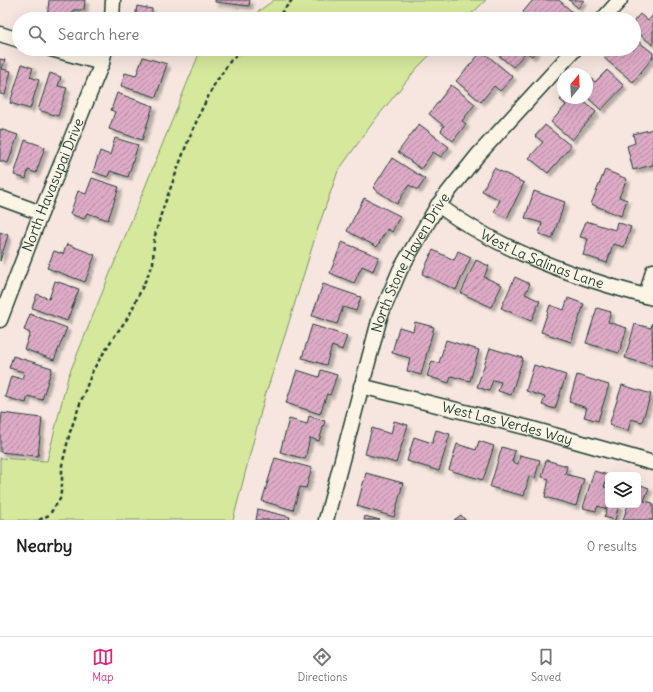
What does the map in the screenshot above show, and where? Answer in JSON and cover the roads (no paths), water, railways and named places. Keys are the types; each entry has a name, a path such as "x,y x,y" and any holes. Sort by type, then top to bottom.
{"street":[{"path":"112,12 113,0"},
{"path":"609,12 620,0"},
{"path":"0,34 12,38"},
{"path":"76,56 102,63"},
{"name":"North Havasupai Drive","path":"0,320 41,212 102,63 104,56"},
{"name":"North Stone Haven Drive","path":"326,520 380,317 400,270 438,205 477,156 569,56"},
{"path":"0,198 41,212"},
{"name":"West La Salinas Lane","path":"438,205 466,225 503,245 541,262 590,281 649,297"},
{"path":"649,297 653,271"},
{"name":"West Las Verdes Way","path":"361,386 529,428 653,463"}]}
